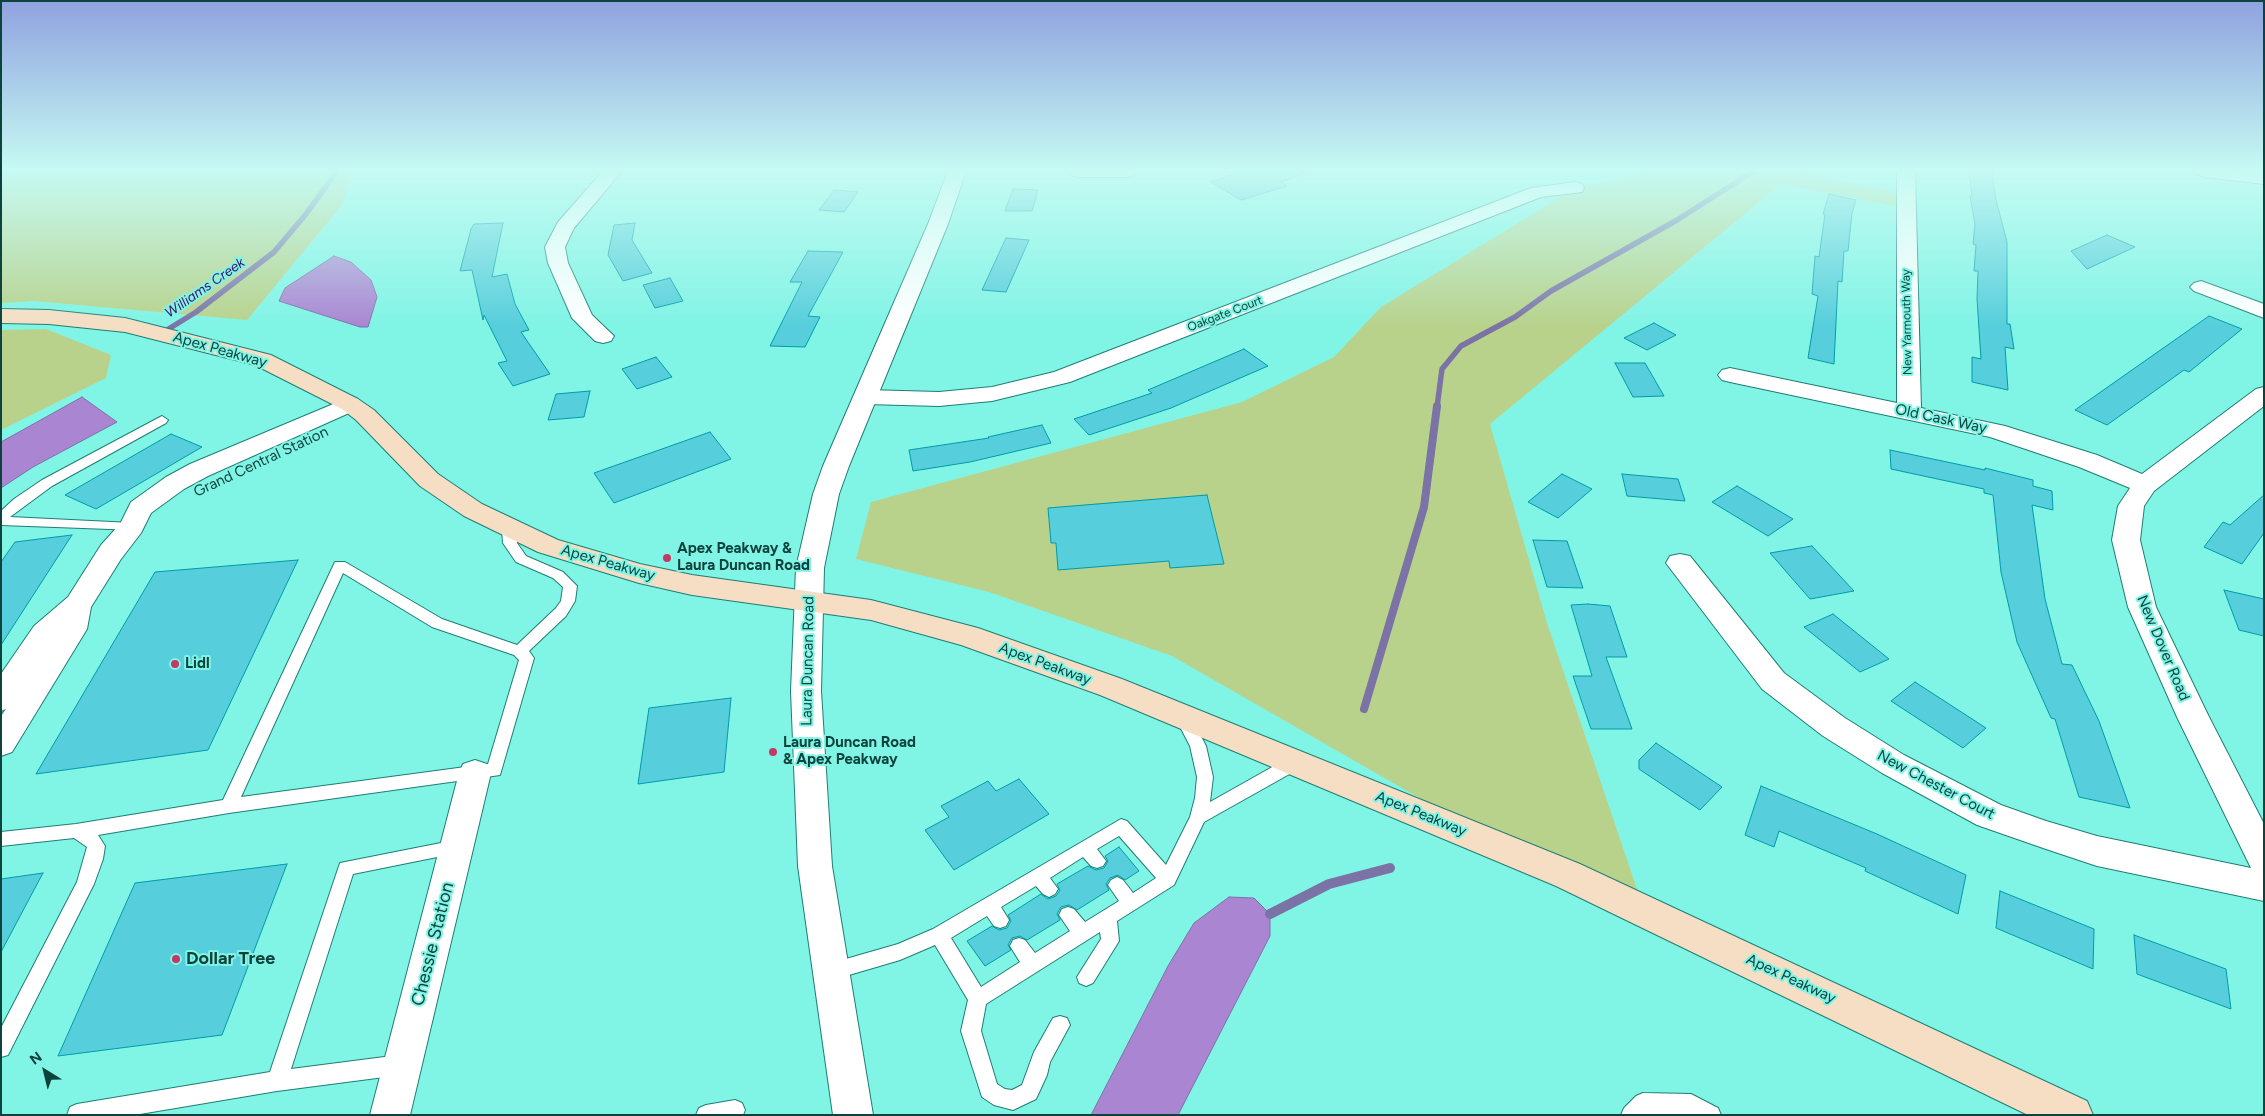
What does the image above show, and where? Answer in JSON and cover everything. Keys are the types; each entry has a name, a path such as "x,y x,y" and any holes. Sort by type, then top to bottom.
{"main road":[{"name":"Apex Peakway","path":"1,316 89,320 125,325 262,360 358,409 429,480 473,510 509,529 548,546 639,573 692,585 871,610 968,636 1111,687 1568,875 2073,1115"}],"street":[{"path":"567,223 555,247 558,263 584,318 603,336"},
{"name":"Laura Duncan Road","path":"853,1115 815,866 808,763 806,691 810,568 826,494 836,466 938,223"},
{"name":"Oakgate Court","path":"866,397 957,398 992,394 1062,377 1458,223"},
{"name":"New Yarmouth Way","path":"1906,223 1909,413"},
{"path":"2201,287 2264,312"},
{"name":"Old Cask Way","path":"1730,375 2004,433 2088,461 2145,486"},
{"name":"New Dover Road","path":"2264,394 2145,486 2131,506 2126,540 2142,607 2193,717 2264,859"},
{"name":"Grand Central Station","path":"1,698 44,634 78,604 111,552 132,527 166,510 210,483 358,409"},
{"name":"New Chester Court","path":"1680,563 1773,681 1834,727 1893,764 1989,815 2046,835 2097,851 2264,886"},
{"name":"Grand Central Station","path":"1,743 72,629 78,604"},
{"name":"Chessie Station","path":"390,1115 475,773"}],"lane":[{"path":"1,519 19,502 47,483 162,420"},
{"path":"1,519 132,527"},
{"path":"509,529 510,543 521,559 558,575 570,586 568,601 561,612 518,651"},
{"path":"1,839 76,831 229,806 494,770 527,658 518,651 437,623 340,565 229,806"},
{"path":"978,999 1168,880 1198,817 1204,798 1205,777 1198,746 1183,716"},
{"path":"1198,817 1296,762"},
{"path":"831,972 900,952 939,935 990,905 1044,883 1091,854 1121,826 1168,880"},
{"path":"1,1048 85,884 94,859 96,846 92,840 76,831"},
{"path":"277,1081 346,868 457,847"},
{"path":"1116,885 1131,904"},
{"path":"990,905 1000,920"},
{"path":"1068,915 1084,934"},
{"path":"1086,977 1110,941 1108,919"},
{"path":"939,935 978,999 971,1031 988,1090 1001,1098 1013,1100 1029,1092 1037,1075 1041,1059 1060,1025"},
{"path":"1019,946 1033,965"},
{"path":"77,1114 277,1081 403,1065"},
{"path":"1631,1115 1643,1103 1692,1104 1711,1115"},
{"path":"706,1115 735,1110"}],"green space":[{"path":"1,223 327,223 247,320 34,301 1,303"},
{"path":"1518,223 1734,223 1490,424 1547,623 1644,910 1517,854 1172,656 989,592 856,559 871,502 1242,402 1334,357 1381,307"},
{"path":"46,329 111,355 106,378 1,430 1,330"}],"shaded area":[{"path":"334,256 351,262 371,280 377,297 368,327 360,327 279,301 285,288"},
{"path":"82,397 117,422 33,467 1,488 1,442"},
{"path":"1229,897 1254,898 1270,914 1270,936 1178,1115 1091,1115 1168,966 1194,923"}],"building":[{"path":"503,223 492,277 507,274 515,304 529,330 521,332 550,374 513,386 498,363 507,361 484,315 483,320 472,270 460,271 474,224"},
{"path":"635,223 632,240 652,273 623,281 608,255 614,225"},
{"path":"1824,223 1851,223 1848,251 1844,251 1842,282 1838,281 1834,364 1808,358 1818,296 1812,294 1815,256 1819,257"},
{"path":"2002,223 2007,242 2007,324 2010,324 2014,349 2005,347 2008,390 1972,382 1972,357 1981,359 1977,299 1978,271 1974,271 1976,245 1973,244 1975,224"},
{"path":"2107,235 2135,247 2087,269 2071,251"},
{"path":"1006,238 1029,240 1006,292 982,290"},
{"path":"808,251 843,252 808,316 820,317 805,347 770,346 802,282 790,282"},
{"path":"670,278 683,301 655,308 643,285"},
{"path":"2209,316 2242,329 2189,372 2184,370 2107,425 2075,410"},
{"path":"1654,323 1676,335 1647,350 1624,338"},
{"path":"1244,349 1268,366 1171,408 1089,435 1074,419 1152,393 1148,390"},
{"path":"656,357 672,377 637,389 622,369"},
{"path":"1615,363 1645,363 1664,396 1633,397"},
{"path":"590,391 584,417 548,420 556,394"},
{"path":"1042,425 1051,443 970,462 913,471 909,450 989,438"},
{"path":"710,432 731,459 614,503 594,473"},
{"path":"171,434 202,447 96,509 65,495"},
{"path":"1890,450 1985,470 1985,468 2033,480 2033,486 2052,491 2053,510 2032,505 2045,599 2062,664 2072,665 2099,721 2130,808 2079,797 2055,719 2051,718 2017,642 2001,572 1993,495 1984,493 1984,489 1891,469"},
{"path":"1562,474 1592,489 1558,518 1528,502"},
{"path":"1622,474 1678,479 1685,501 1627,496"},
{"path":"1737,486 1793,519 1768,536 1712,502"},
{"path":"1207,495 1224,564 1170,568 1169,561 1058,570 1056,543 1051,543 1048,508"},
{"path":"2264,495 2264,533 2242,564 2204,547 2223,522 2230,525"},
{"path":"72,535 1,645 1,562 15,542"},
{"path":"1533,540 1567,541 1583,588 1547,587"},
{"path":"1812,546 1854,591 1810,599 1770,553"},
{"name":"Lidl","path":"298,560 208,750 36,774 155,572"},
{"path":"2224,590 2264,599 2264,636 2239,630"},
{"path":"1571,605 1610,606 1627,657 1606,657 1632,729 1591,729 1573,676 1592,676"},
{"path":"1833,614 1889,659 1860,672 1804,627"},
{"path":"1915,682 1986,728 1963,748 1891,701"},
{"path":"731,698 724,772 638,784 649,708"},
{"path":"1656,743 1722,787 1700,810 1639,769 1639,760"},
{"path":"1019,779 1049,814 954,870 925,830 949,817 941,806 988,781 996,791"},
{"path":"1761,786 1877,834 1966,875 1958,914 1865,871 1866,868 1779,831 1774,847 1745,835"},
{"path":"1119,847 1139,871 1125,880 1118,875 1110,878 1106,884 1109,890 1077,910 1069,905 1061,907 1057,914 1060,920 1027,940 1020,936 1012,938 1008,945 1011,950 985,966 967,941 992,926 999,930 1007,928 1011,921 1008,915 1041,894 1048,899 1056,896 1060,890 1057,884 1088,866 1096,870 1104,868 1108,861 1105,856"},
{"name":"Dollar Tree","path":"287,864 222,1035 58,1056 135,883"},
{"path":"43,873 1,952 1,879"},
{"path":"2000,891 2094,929 2093,969 1996,928"},
{"path":"2134,935 2226,969 2231,1009 2137,974"}],"waterway":[{"name":"Williams Creek","path":"162,333 196,312 274,252 298,223"},
{"path":"1437,407 1442,369 1461,346 1515,317 1551,291 1672,223"},
{"path":"1364,709 1424,507 1437,406"},
{"path":"1270,914 1329,884 1390,868"}],"place":[{"name":"Apex Peakway & Laura Duncan Road","path":"667,558"},
{"name":"Lidl","path":"175,664"},
{"name":"Laura Duncan Road & Apex Peakway","path":"773,752"},
{"name":"Dollar Tree","path":"176,959"}]}
